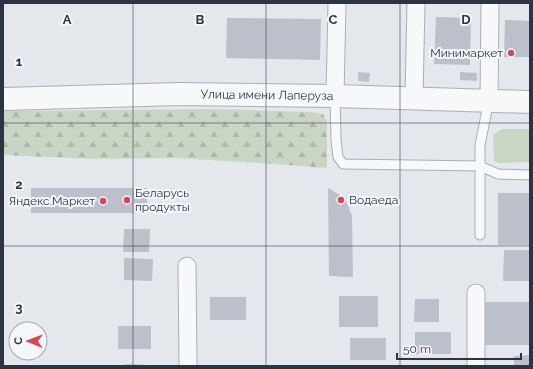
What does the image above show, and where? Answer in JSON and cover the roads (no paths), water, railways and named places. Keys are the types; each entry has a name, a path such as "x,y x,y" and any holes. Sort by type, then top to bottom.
{"street":[{"path":"335,96 337,3"},
{"path":"414,99 416,3"},
{"path":"489,100 490,3"},
{"name":"Улица имени Лаперуза","path":"3,99 178,94 335,96 530,102"},
{"path":"187,266 188,366"},
{"path":"476,293 476,366"}],"lane":[{"path":"335,96 336,140 338,157 343,164 480,166 498,174 530,175"},
{"path":"480,235 480,145 489,100"}],"place":[{"name":"Минимаркет","path":"511,53"},
{"name":"Беларусь продукты","path":"127,200"},
{"name":"Водаеда","path":"341,200"},
{"name":"Яндекс.Маркет","path":"103,201"}]}
